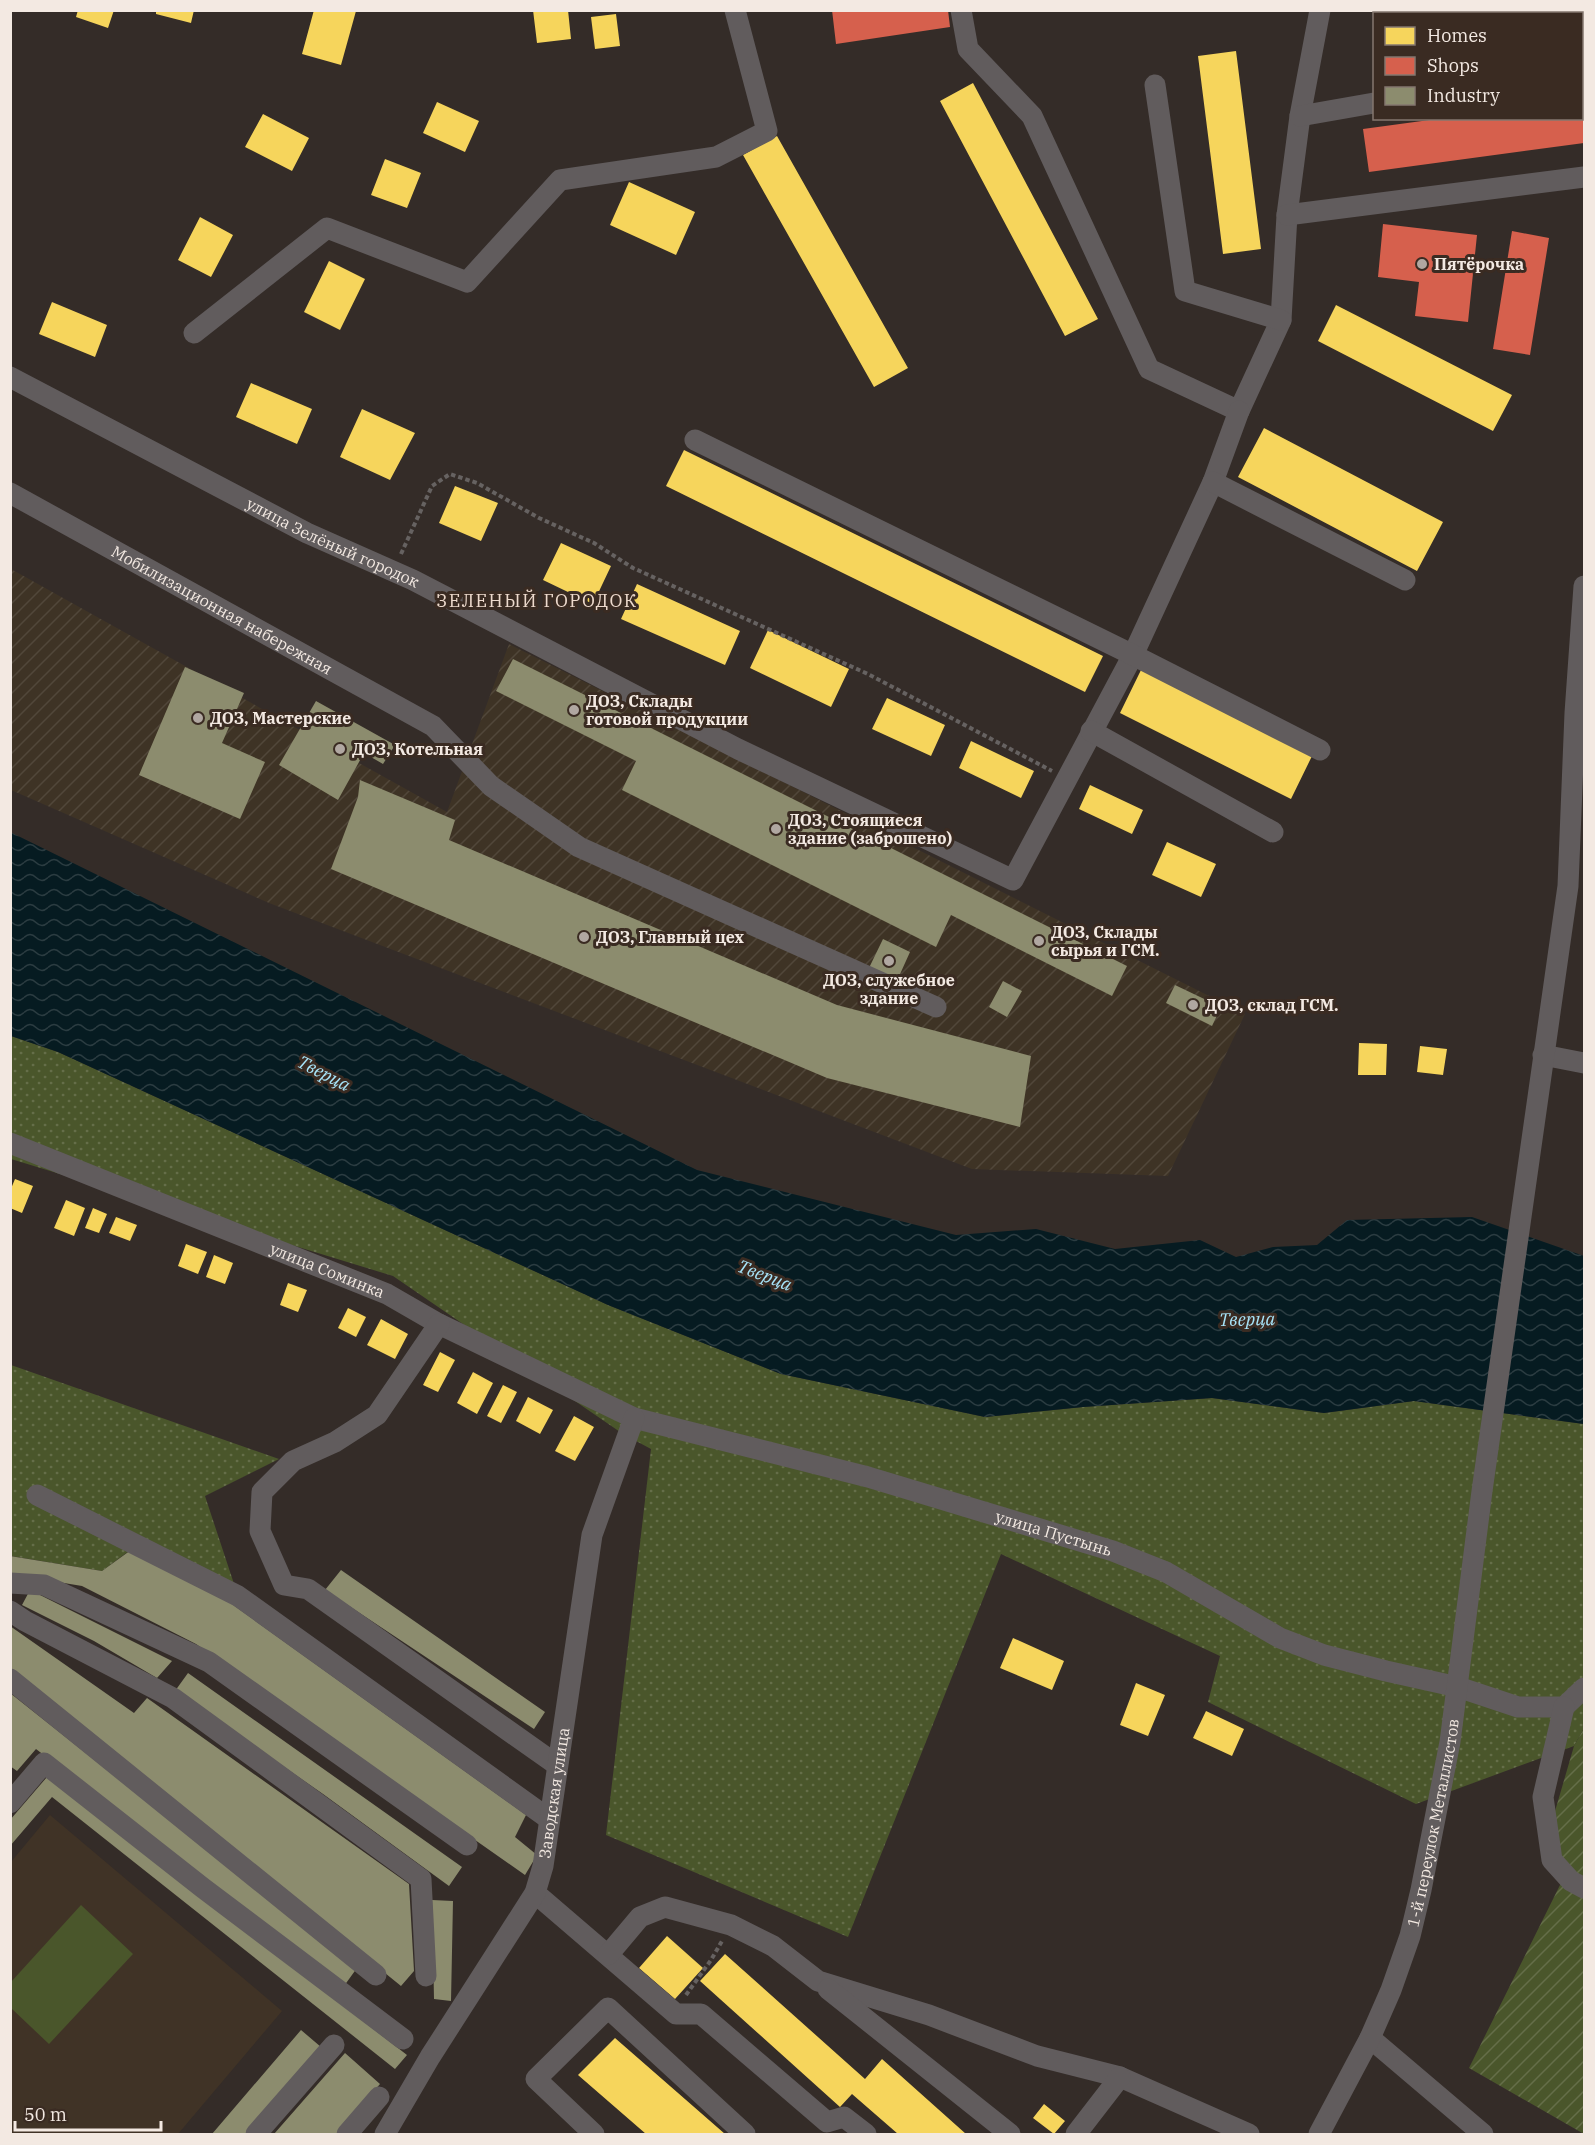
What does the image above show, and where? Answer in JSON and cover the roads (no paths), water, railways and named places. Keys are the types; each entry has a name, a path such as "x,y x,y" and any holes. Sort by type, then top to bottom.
{"street":[{"path":"194,333 327,228 467,282 560,180 716,157 767,131 735,10"},
{"path":"961,10 968,49 1032,116 1149,369 1239,411"},
{"path":"1272,832 1091,731 1133,655 1213,482 1239,411 1281,320 1287,215 1300,116 1320,10"},
{"path":"1155,85 1185,291 1281,320"},
{"path":"1300,116 1373,103"},
{"path":"1287,215 1584,177"},
{"name":"улица Зелёный городок","path":"10,377 307,533 390,569 738,749 1013,880 1091,731"},
{"path":"695,440 1133,655 1320,750"},
{"path":"1213,482 1405,580"},
{"name":"Мобилизационная набережная","path":"10,493 433,726 491,786 579,847 936,1007"},
{"name":"1-й переулок Металлистов","path":"1319,2134 1370,2038 1391,1990 1410,1936 1441,1789 1458,1687 1482,1491 1568,886 1575,713 1584,586"},
{"path":"1543,1055 1584,1063"},
{"name":"улица Соминка","path":"10,1143 387,1294 439,1324 634,1418"},
{"path":"439,1324 377,1416 335,1442 293,1461 262,1492 260,1531 284,1585 308,1589 557,1765"},
{"name":"улица Пустынь","path":"634,1418 867,1477 1113,1551 1166,1572 1280,1638 1324,1655 1458,1687 1518,1707 1564,1707"},
{"name":"Заводская улица","path":"385,2134 430,2058 535,1893 543,1866 592,1535 634,1418"},
{"path":"37,1495 238,1596 549,1819"},
{"path":"10,1583 44,1585 209,1662 467,1845"},
{"path":"10,1611 173,1698 421,1879 426,1976"},
{"path":"10,1679 376,1975"},
{"path":"1584,1688 1564,1707 1543,1797 1552,1860 1571,1881 1584,1888"},
{"path":"14,1793 44,1763 203,1888 403,2039"},
{"path":"535,1893 676,2014 701,2014 827,2122 844,2117 866,2134"},
{"path":"608,1955 640,1917 665,1906 731,1925 773,1946 1010,2134"},
{"path":"818,1981 929,2015 1037,2056 1120,2077 1249,2134"},
{"path":"594,2134 536,2079 608,2008 745,2134"},
{"path":"1370,2038 1483,2134"},
{"path":"256,2134 334,2045"},
{"path":"1076,2134 1120,2077"},
{"path":"346,2134 379,2097"}],"water":[{"name":"Тверца","path":"10,832 697,1170 956,1235 1036,1229 1115,1249 1200,1240 1236,1257 1273,1247 1317,1245 1347,1220 1472,1217 1584,1256 1584,1424 1414,1401 1324,1413 1212,1398 985,1417 781,1374 608,1305 58,1052 11,1036"}],"place":[{"name":"Пятёрочка","path":"1422,264"},
{"name":"ДОЗ, Склады готовой продукции","path":"574,710"},
{"name":"ДОЗ, Мастерские","path":"198,718"},
{"name":"ДОЗ, Котельная","path":"340,749"},
{"name":"ДОЗ, Стоящиеся здание (заброшено)","path":"776,829"},
{"name":"ДОЗ, Главный цех","path":"584,937"},
{"name":"ДОЗ, Склады сырья и ГСМ.","path":"1039,941"},
{"name":"ДОЗ, служебное здание","path":"889,961"},
{"name":"ДОЗ, склад ГСМ.","path":"1193,1005"}],"district":[{"name":"ЗЕЛЕНЫЙ ГОРОДОК","path":"537,600"}]}
